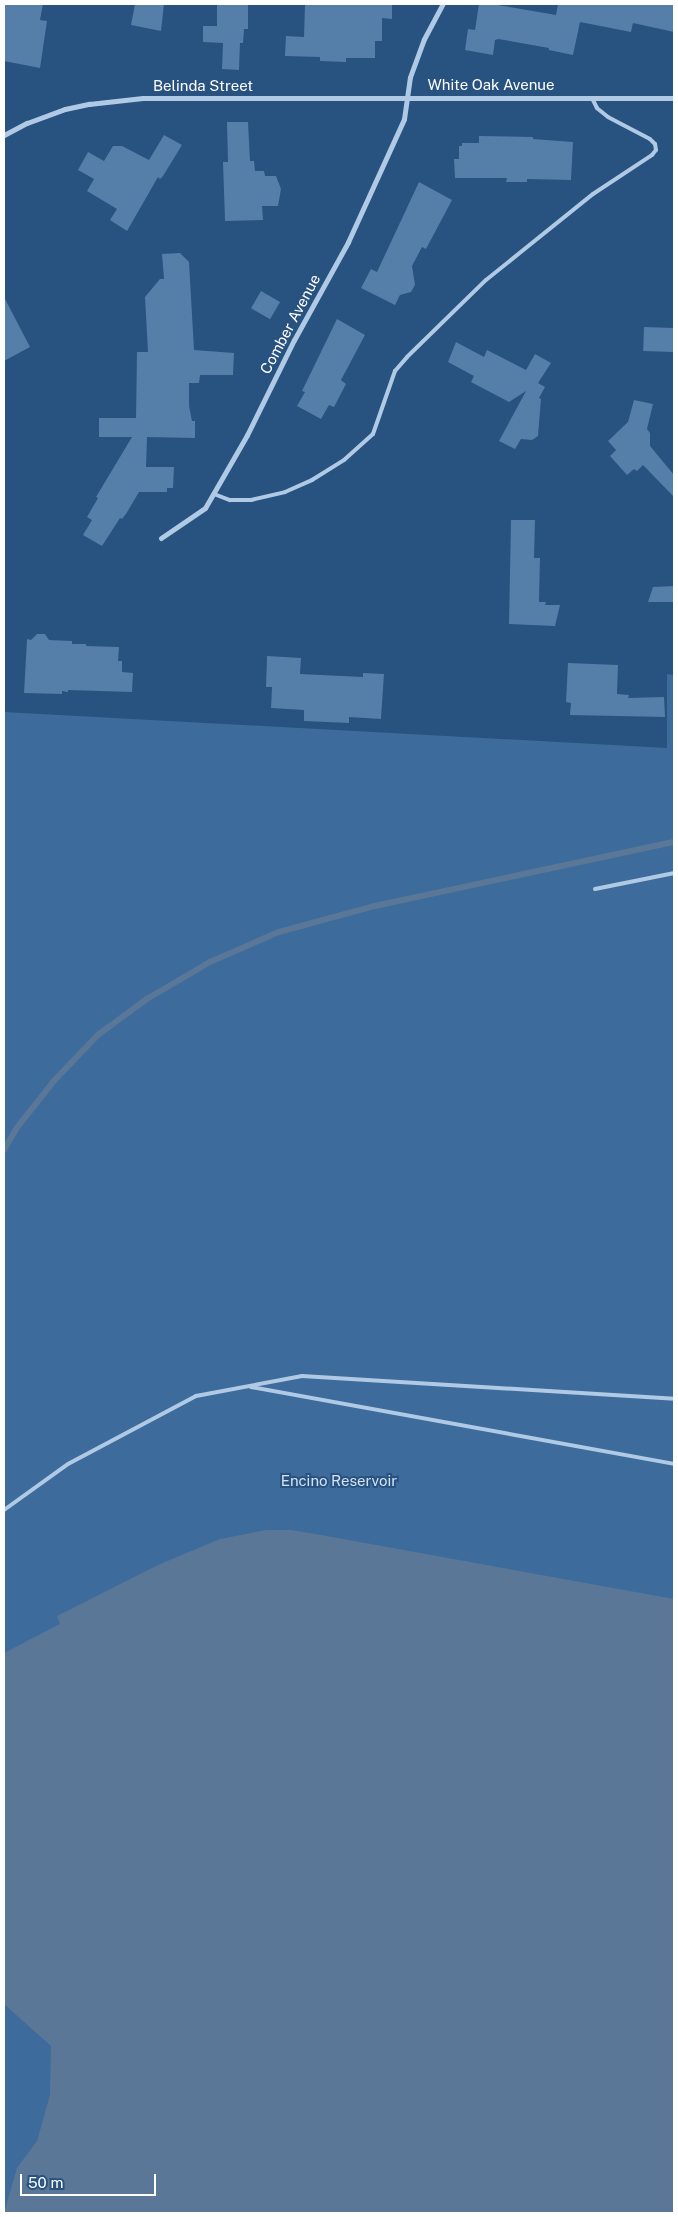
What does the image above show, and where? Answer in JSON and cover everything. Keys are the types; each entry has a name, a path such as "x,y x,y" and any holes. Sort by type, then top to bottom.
{"street":[{"name":"White Oak Avenue","path":"443,4 424,39 410,77 408,98 674,98"},
{"name":"Belinda Street","path":"4,135 27,123 65,109 89,104 143,98 408,98"},
{"name":"Comber Avenue","path":"161,538 205,508 214,494 247,435 294,340 348,242 404,119 408,98"}],"lane":[{"path":"214,494 230,500 251,500 285,492 312,480 344,460 373,434 395,371 408,357 486,280 593,194 652,155 656,150 655,144 650,139 608,117 597,108 592,98"},
{"path":"595,889 674,873"},
{"path":"4,1510 68,1464 164,1411 196,1396 302,1376 674,1399"},
{"path":"246,1386 674,1464"}],"green space":[{"name":"Encino Reservoir","path":"667,674 674,675 674,2213 4,2213 4,712 667,748"}],"shaded area":[{"name":"Encino Reservoir","path":"266,1530 291,1530 321,1535 674,1599 674,2213 4,2213 17,2168 37,2141 50,2095 51,2046 4,2004 4,1653 60,1624 57,1616 158,1565 220,1539"}],"building":[{"path":"4,4 43,4 40,20 47,21 40,68 4,61"},
{"path":"135,4 164,4 161,31 131,25"},
{"path":"217,4 248,4 248,29 244,29 243,43 240,43 239,70 222,69 223,43 203,42 203,26 217,26"},
{"path":"305,4 392,4 392,19 382,18 382,41 375,41 375,58 346,58 346,62 320,61 320,57 285,56 286,36 304,37"},
{"path":"479,4 492,4 556,15 558,4 674,4 674,32 633,23 631,32 580,22 573,55 549,50 549,48 498,39 495,40 493,55 465,50 468,29 475,30"},
{"path":"227,122 248,122 250,161 254,161 255,171 264,171 265,176 276,176 281,189 278,206 262,206 263,220 225,221 223,162 228,162"},
{"path":"164,135 182,145 163,176 160,179 158,177 127,231 110,220 117,209 87,191 94,179 78,170 88,152 104,161 113,146 122,146 149,160"},
{"path":"479,136 533,137 533,139 573,142 571,180 527,179 527,182 506,182 507,178 455,178 454,159 459,159 459,146 462,146 462,143 479,143"},
{"path":"419,182 452,200 426,249 422,247 412,266 415,285 411,292 400,295 395,305 361,288 371,269 377,272"},
{"path":"180,253 189,262 194,350 234,353 233,375 200,375 199,383 189,383 189,406 192,421 195,421 195,438 147,437 146,467 174,467 173,488 167,488 167,492 139,492 126,514 122,519 120,518 102,546 83,535 92,520 87,517 98,498 96,497 132,437 99,437 99,418 136,418 137,352 148,352 145,297 160,279 164,279 162,254"},
{"path":"261,291 280,302 270,319 251,308"},
{"path":"4,297 30,347 4,361"},
{"path":"337,319 365,335 341,380 346,384 334,407 329,405 321,419 297,406 305,392 302,391"},
{"path":"644,327 674,328 673,352 643,351"},
{"path":"456,342 484,357 487,350 526,370 535,354 551,363 538,383 545,387 539,398 541,399 538,436 532,440 521,439 515,449 499,441 526,391 509,402 471,382 474,376 448,362"},
{"path":"634,400 653,404 647,429 650,433 650,446 674,475 674,497 643,465 637,471 634,469 627,475 610,456 616,450 608,441 628,422"},
{"path":"511,520 535,520 534,558 540,558 539,602 546,602 545,605 560,605 555,626 509,624"},
{"path":"674,586 674,602 648,602 653,587"},
{"path":"37,634 45,634 49,640 72,641 72,644 119,647 118,661 122,661 122,672 133,673 132,692 68,690 68,692 62,691 62,694 24,693 27,639 31,640"},
{"path":"267,656 301,658 300,674 363,677 363,673 384,674 381,719 349,717 349,723 304,721 304,710 271,708 272,687 266,687"},
{"path":"568,663 618,665 617,694 629,695 628,698 664,697 665,717 570,715 571,703 566,702"}],"waterway":[{"path":"4,1150 16,1129 54,1081 98,1035 147,999 210,962 279,932 375,906 674,842"}]}
